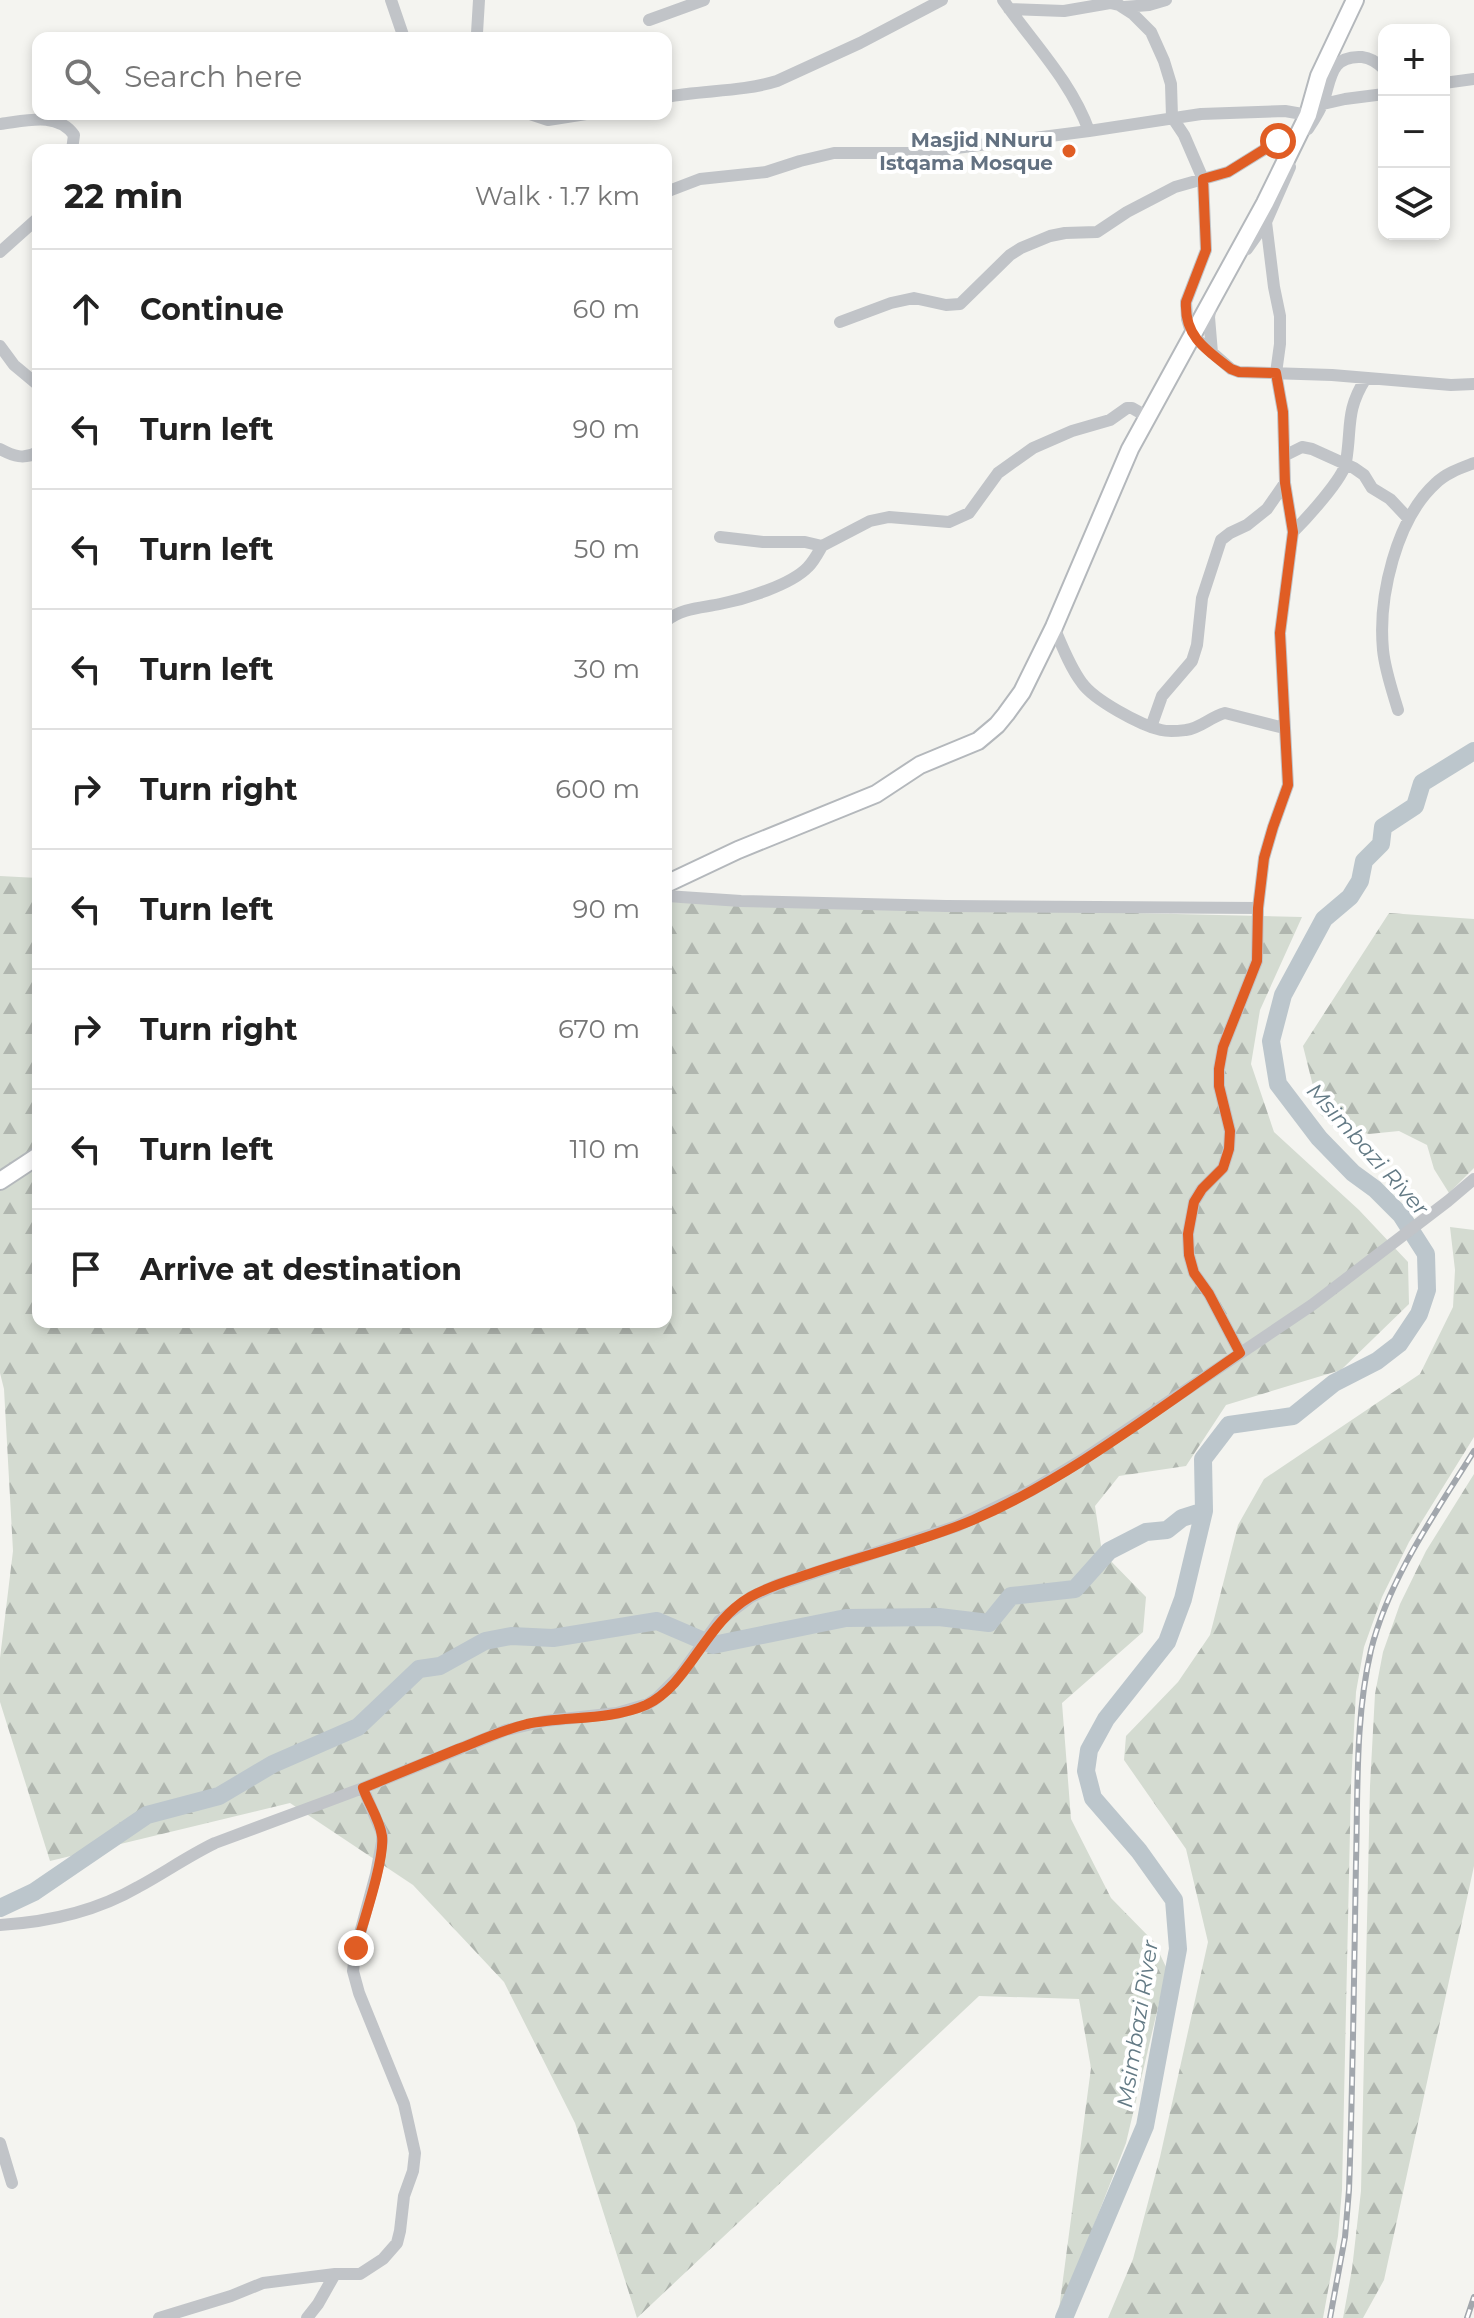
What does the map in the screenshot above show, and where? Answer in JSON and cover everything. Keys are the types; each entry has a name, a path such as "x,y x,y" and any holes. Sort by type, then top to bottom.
{"street":[{"path":"391,0 402,32"},
{"path":"477,32 479,0"},
{"path":"649,20 704,0"},
{"path":"672,96 777,81 860,43 942,0"},
{"path":"1006,4 1064,11 1110,3 1124,7 1149,5 1166,0"},
{"path":"1341,32 1344,0"},
{"path":"672,881 738,850 876,794 920,765 978,741 997,725 1022,692 1054,627 1146,416 1265,203 1308,115 1319,76 1355,0"},
{"path":"1006,4 1065,84 1089,131"},
{"path":"1124,7 1151,32 1156,42 1171,84 1172,117 1191,149 1203,179 1206,250 1186,302 1192,335 1231,369 1239,372 1474,384"},
{"path":"1212,353 1210,305 1266,222 1306,131 1323,104 1336,66 1354,57 1369,58 1378,65"},
{"path":"1450,82 1474,79"},
{"path":"1323,104 1378,95"},
{"path":"672,190 700,179 766,172 834,153 917,153 1172,117 1285,111 1308,115"},
{"path":"0,124 36,120"},
{"path":"49,120 61,123 74,135 73,144"},
{"path":"840,322 914,298 946,305 960,304 1021,248 1050,236 1097,232 1175,187 1228,172 1278,141 1298,134"},
{"path":"1240,1353 1209,1294 1194,1273 1188,1234 1194,1202 1223,1168 1229,1149 1230,1131 1219,1086 1219,1069 1223,1047 1257,961 1258,908 1264,858 1288,785 1280,623 1293,532 1285,483 1283,412 1276,373 1280,316 1266,222"},
{"path":"0,252 32,223"},
{"path":"0,346 14,365 32,380"},
{"path":"1293,532 1341,475 1346,464 1351,409 1366,378"},
{"path":"672,617 753,595 793,577 808,568 822,546 856,527 880,519 906,517 949,522 958,519 969,513 998,473 1033,448 1072,431 1110,420 1127,408 1146,416"},
{"path":"1286,455 1302,447 1312,449 1360,471 1372,488 1390,499 1408,518"},
{"path":"0,449 11,455 32,455"},
{"path":"1398,710 1387,673 1383,627 1390,574 1401,536 1408,518 1436,483 1474,463"},
{"path":"1151,727 1162,696 1192,661 1197,645 1202,598 1221,540 1267,509 1285,483"},
{"path":"720,537 763,542 805,542 822,546"},
{"path":"1054,627 1081,682 1091,694 1151,727 1172,732 1193,729 1215,715 1225,713 1284,728"},
{"path":"672,896 962,906 1258,908"},
{"path":"0,1181 32,1160"},
{"path":"0,1925 40,1922 93,1909 124,1895 215,1843 506,1730 545,1721 617,1713 648,1704 668,1688 733,1609 751,1597 777,1585 957,1526 1032,1490 1082,1460 1312,1305 1474,1179"},
{"path":"159,2318 263,2283 360,2274 391,2252 400,2231 404,2196 415,2162 414,2141 404,2104 353,1971 382,1842 382,1833 363,1788"},
{"path":"0,2143 12,2183"},
{"path":"307,2318 335,2274"}],"green space":[{"path":"0,876 32,878 32,1328 672,1328 672,902 1302,917 1260,1010 1251,1064 1274,1132 1359,1210 1408,1262 1409,1304 1341,1370 1226,1405 1186,1466 1119,1476 1095,1506 1102,1552 1146,1597 1143,1632 1062,1703 1071,1819 1111,1898 1154,1942 1167,1969 1126,2143 1058,2317 1091,2068 1079,1999 979,1996 637,2318 575,2123 504,1982 413,1885 290,1803 50,1861 0,1702 0,1658 13,1551 4,1389 0,1373"},
{"path":"1389,913 1474,919 1474,1168 1449,1193 1434,1169 1427,1145 1399,1131 1369,1134 1333,1126 1320,1114 1303,1046"},
{"path":"1450,1227 1474,1230 1474,1437 1409,1542 1382,1597 1364,1647 1356,1692 1342,2190 1338,2236 1323,2318 1108,2318 1133,2259 1160,2157 1208,1942 1186,1849 1124,1760 1126,1736 1178,1682 1210,1635 1238,1525 1264,1479 1420,1374 1453,1307 1455,1270"},
{"path":"1474,1474 1474,1866 1384,2280 1363,2318 1343,2318 1361,2191 1370,1786 1375,1694 1383,1652 1400,1604 1426,1551"}],"waterway":[{"name":"Msimbazi River","path":"1064,2318 1145,2126 1178,1949 1174,1900 1139,1851 1093,1798 1086,1771 1089,1750 1106,1719 1167,1642 1183,1599 1204,1511 1203,1459 1229,1425 1293,1416 1334,1383 1377,1361 1399,1344 1419,1314 1427,1290 1426,1254 1401,1215 1319,1138 1278,1084 1271,1041 1283,995 1324,919 1350,897 1360,881 1364,861 1381,844 1383,827 1415,806 1422,783 1474,751"},
{"path":"0,1908 34,1892 147,1815 219,1796 273,1764 358,1727 419,1669 440,1666 485,1641 511,1636 553,1638 657,1621 713,1645 846,1618 939,1617 989,1623 1011,1596 1075,1589 1109,1551 1146,1532 1167,1530 1182,1518 1204,1511"}],"railway":[{"path":"1330,2318 1345,2237 1349,2190 1358,1755 1366,1676 1371,1650 1389,1597 1429,1523 1474,1451"},
{"path":"1467,2318 1474,2297"}],"place":[{"name":"Masjid NNuru Istqama Mosque","path":"1069,151"}],"route":[{"path":"356,1948 382,1842 382,1833 363,1788 506,1730 569,1717 617,1713 648,1704 681,1674 719,1621 751,1597 777,1585 977,1518 1082,1460 1240,1353 1209,1294 1194,1273 1188,1234 1194,1202 1223,1168 1229,1149 1230,1131 1219,1086 1219,1069 1223,1047 1257,961 1258,908 1264,858 1288,785 1280,633 1293,532 1285,483 1283,412 1276,373 1231,369 1192,335 1185,310 1206,250 1203,179 1228,172 1278,141"}]}
